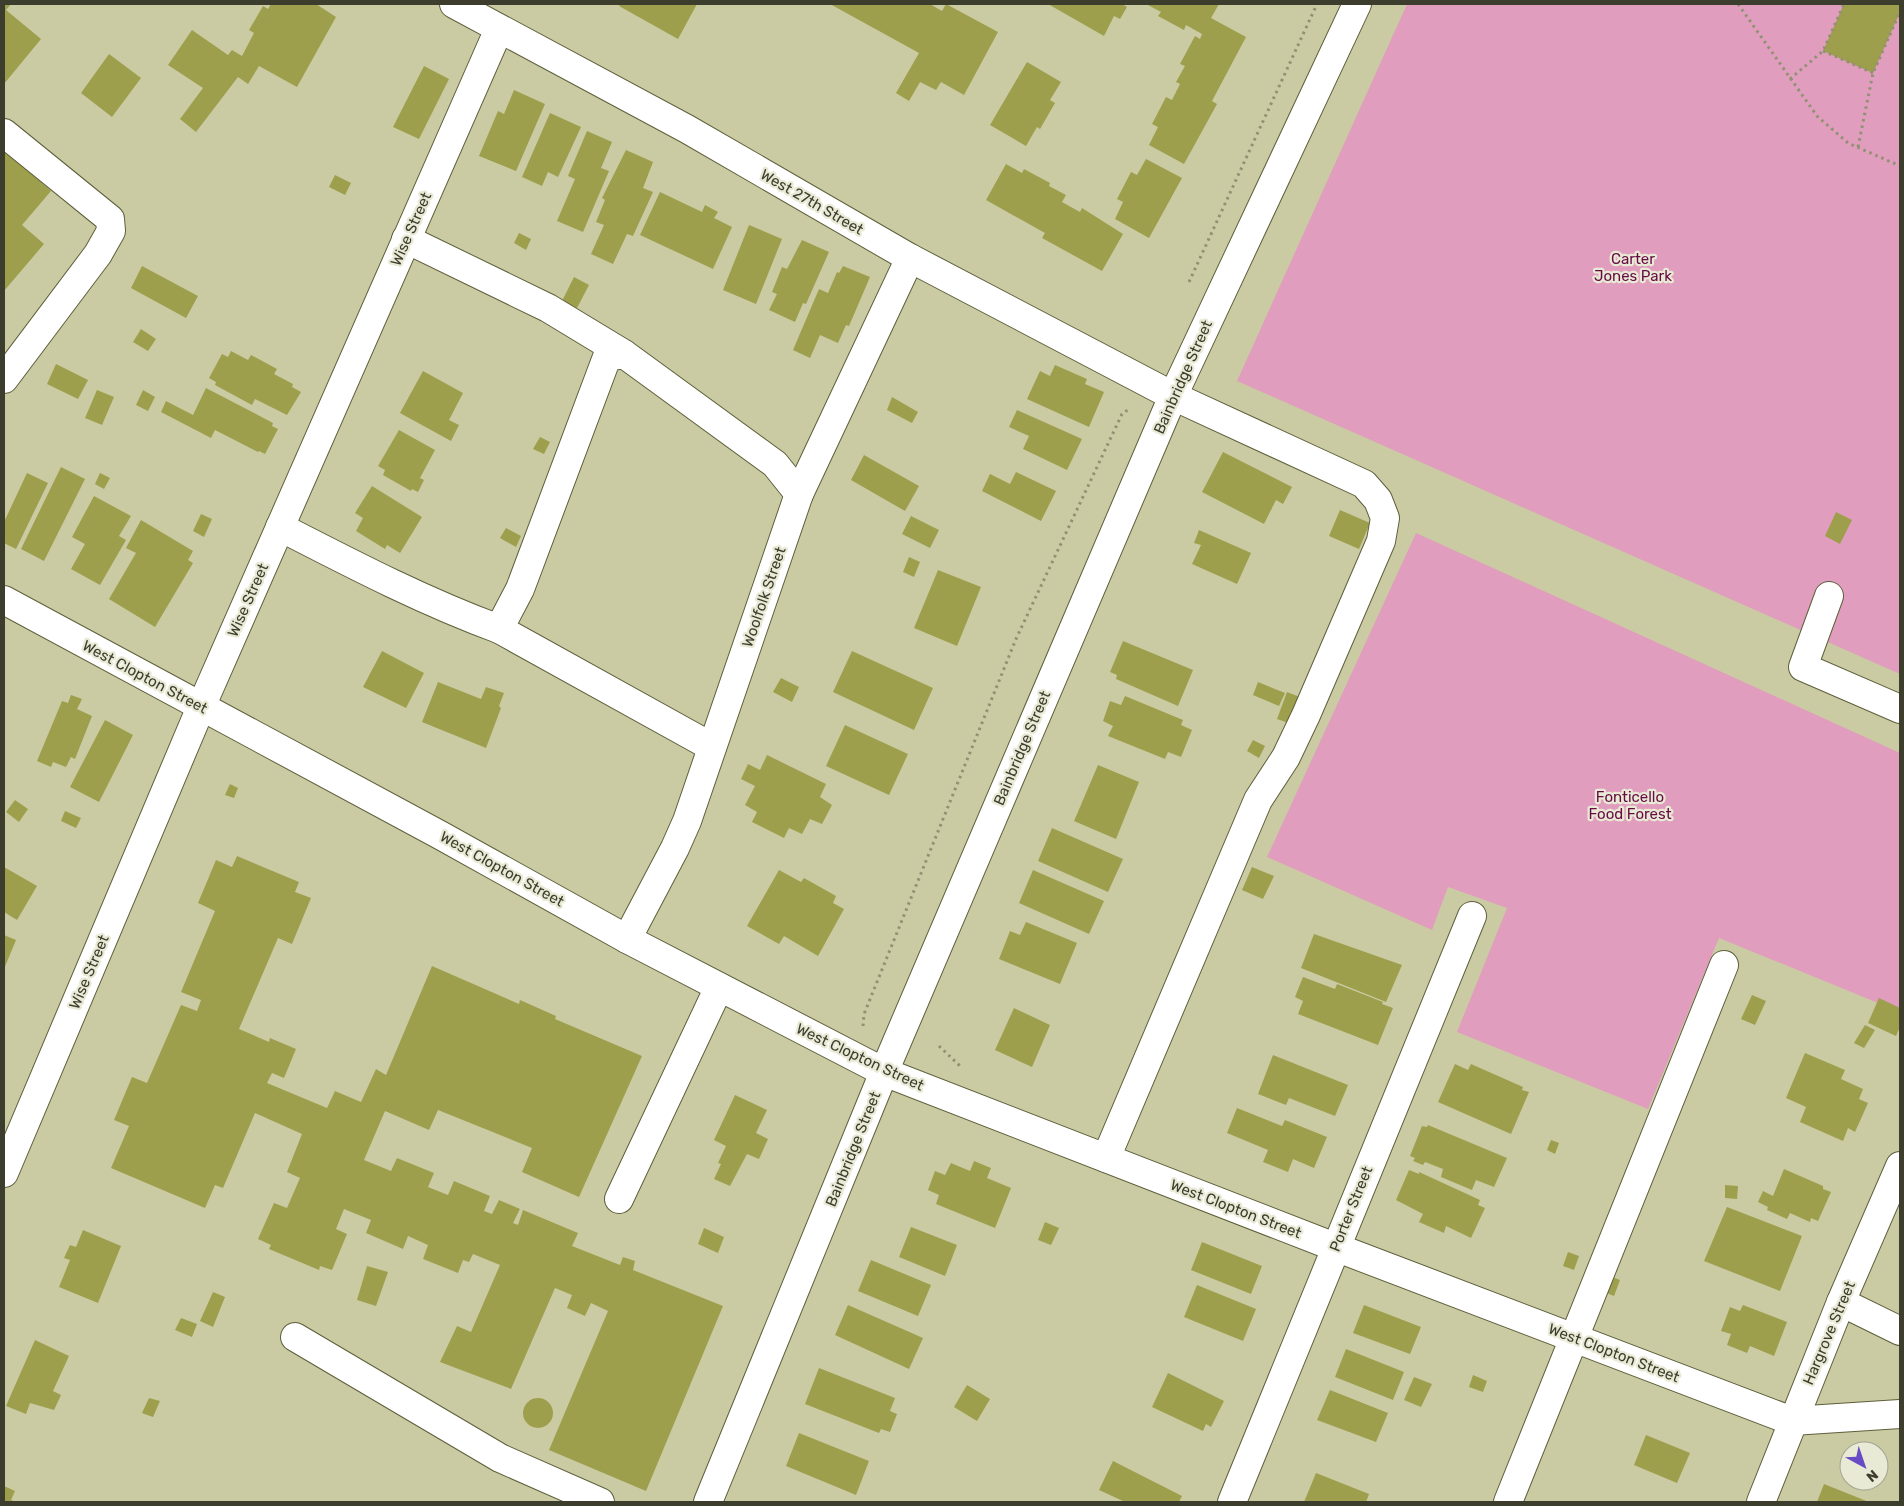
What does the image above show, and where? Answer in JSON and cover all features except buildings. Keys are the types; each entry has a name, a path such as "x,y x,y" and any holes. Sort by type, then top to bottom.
{"street":[{"name":"West 27th Street","path":"454,4 687,129 910,258 1173,396 1364,484 1378,500 1385,518 1380,541 1306,715 1286,757 1258,800 1106,1158"},
{"name":"Bainbridge Street","path":"708,1502 884,1072 1173,396 1357,4"},
{"name":"Wise Street","path":"4,1173 201,707 499,29"},
{"path":"4,133 110,220 111,231 98,254 4,379"},
{"path":"406,239 548,308 624,354 775,464 799,494"},
{"name":"Woolfolk Street","path":"627,939 687,822 799,494 910,258"},
{"path":"499,629 520,589 608,357 624,354"},
{"path":"280,527 402,589 457,614 499,629 712,747"},
{"path":"1829,596 1803,667 1900,709"},
{"name":"West Clopton Street","path":"4,600 440,835 627,939 884,1072 1335,1247 1792,1421"},
{"name":"Porter Street","path":"1232,1502 1472,916"},
{"path":"1508,1502 1724,965"},
{"path":"619,1199 719,987"},
{"name":"Hargrove Street","path":"1761,1502 1841,1302 1900,1166"},
{"path":"1841,1302 1900,1331"},
{"path":"295,1337 500,1458 600,1502"},
{"path":"1792,1421 1900,1414"}],"path":[{"path":"1185,290 1317,4"},
{"path":"1738,4 1817,116 1848,143 1900,166"},
{"path":"1790,79 1823,51 1844,4"},
{"path":"1858,148 1873,73 1900,12"},
{"path":"1823,51 1873,73"},
{"path":"862,1026 864,1014 1016,639 1122,414 1133,407"}],"green space":[{"name":"Carter Jones Park","path":"1407,4 1900,4 1900,674 1237,381"},
{"name":"Fonticello Food Forest","path":"1416,533 1900,753 1900,1012 1719,938 1648,1109 1457,1032 1507,908 1448,887 1432,930 1267,857"}]}
